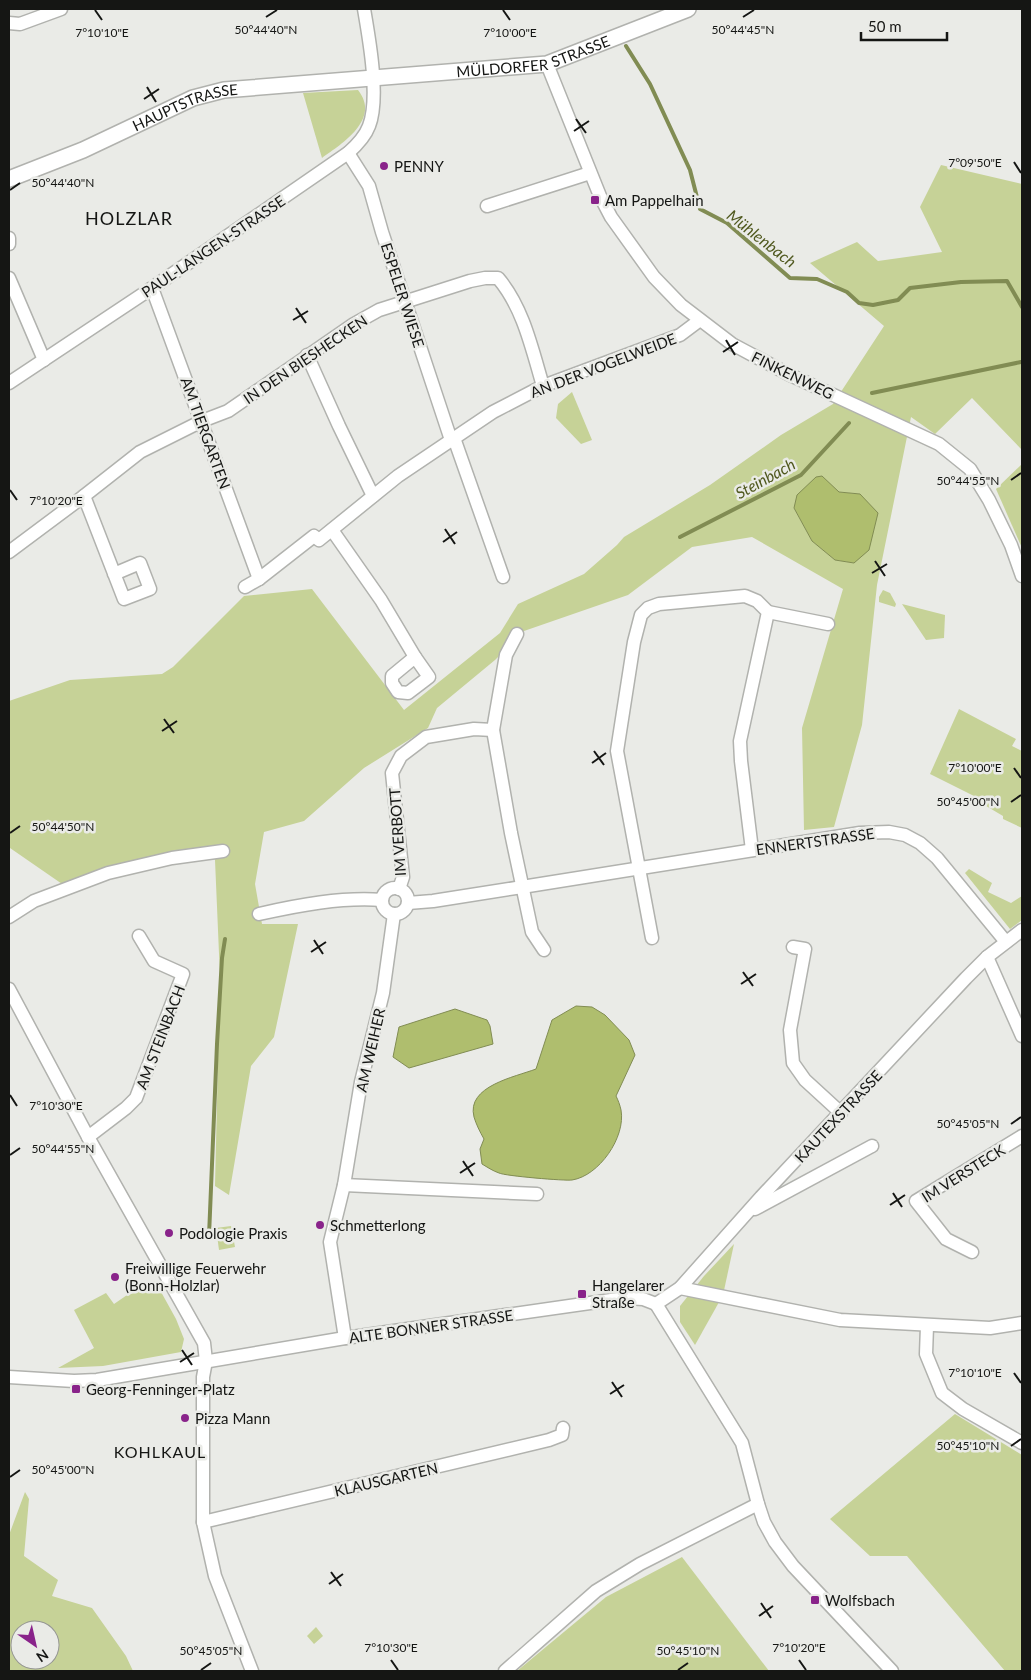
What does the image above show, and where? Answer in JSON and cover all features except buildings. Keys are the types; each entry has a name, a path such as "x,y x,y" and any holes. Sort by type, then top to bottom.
{"main road":[{"name":"MÜLDORFER STRASSE","path":"373,78 547,64 688,9"},
{"name":"HAUPTSTRASSE","path":"9,179 82,150 193,98 209,93 224,90 373,78"}],"street":[{"path":"9,23 20,24 61,9"},
{"name":"PAUL-LANGEN-STRASSE","path":"9,383 348,154 362,139 370,125 373,109 373,78 364,9"},
{"name":"FINKENWEG","path":"547,64 590,173 611,217 661,284 681,305 732,344 788,374 939,444 970,469 989,500 1011,545 1022,576"},
{"name":"ESPELER WIESE","path":"348,154 369,186 405,302 453,439"},
{"path":"487,206 590,173"},
{"path":"9,238 9,244"},
{"path":"9,278 44,360"},
{"name":"IN DEN BIESHECKEN","path":"9,552 140,452 202,421 228,411 307,354 354,324 378,310 470,281 498,278 506,287 526,329 543,386"},
{"name":"AM TIERGARTEN","path":"152,288 261,576"},
{"name":"AN DER VOGELWEIDE","path":"261,576 314,536 319,540 373,496 493,412 543,386 680,335 700,320"},
{"path":"307,354 373,496"},
{"path":"453,439 503,577"},
{"path":"84,496 114,574"},
{"path":"332,530 381,600 415,657"},
{"path":"245,586 261,576"},
{"path":"652,938 618,751 634,642 641,614 648,608 659,604 745,596 757,601 768,612 828,624"},
{"path":"752,850 740,741 768,612"},
{"path":"517,634 506,655 493,730 532,932 544,950"},
{"name":"IM VERBOTT","path":"399,889 403,877 392,773 401,756 426,738 474,729 493,730"},
{"name":"ENNERTSTRASSE","path":"408,904 860,832 890,832 905,835 920,843 937,858 1006,942"},
{"path":"9,917 34,901 108,873 172,858 223,851"},
{"path":"399,889 406,895 408,904 405,910 394,914 386,911 382,900 388,891 399,889"},
{"path":"259,914 303,904 370,899 382,900"},
{"name":"AM WEIHER","path":"345,1338 330,1242 344,1185 361,1082 383,993 394,914"},
{"name":"KAUTEXSTRASSE","path":"656,1304 680,1288 987,956 1022,930"},
{"name":"AM STEINBACH","path":"88,1136 126,1108 136,1098 184,974 154,961 139,936"},
{"path":"793,948 806,949 790,1030 793,1063 805,1080 841,1112"},
{"path":"987,956 1022,1036"},
{"path":"9,989 88,1136 194,1322 204,1343 206,1361 203,1377 202,1522 215,1576 252,1671"},
{"name":"IM VERSTECK","path":"972,1252 946,1239 916,1201 1022,1136"},
{"path":"748,1213 872,1146"},
{"path":"344,1185 537,1194"},
{"path":"680,1288 840,1320 990,1328 1022,1322"},
{"name":"ALTE BONNER STRASSE","path":"9,1377 74,1381 97,1380 345,1338 625,1298 643,1299 656,1304"},
{"path":"656,1304 742,1443 760,1508 775,1542 793,1566 892,1671"},
{"path":"927,1326 926,1354 942,1393 963,1409 1022,1443"},
{"name":"KLAUSGARTEN","path":"202,1522 549,1440 562,1435 563,1428"},
{"path":"505,1671 596,1591 640,1564 760,1508"}],"shaded area":[{"path":"358,90 364,101 365,111 362,120 349,138 322,158 303,93"},
{"path":"941,165 1022,184 1022,450 972,398 935,434 911,417 877,585 862,725 834,827 804,830 802,728 843,589 752,537 692,547 628,595 524,631 495,660 437,708 428,728 364,768 304,821 264,832 255,884 262,924 298,924 274,1037 251,1066 229,1195 215,1186 220,977 215,860 212,856 65,886 10,848 9,701 70,680 162,674 173,667 244,596 312,589 404,710 500,633 518,604 584,574 624,537 710,485 781,435 833,404 884,326 810,263 857,242 878,261 942,252 920,207","holes":["839,492 860,494 854,563 835,560 812,541 794,508"]},
{"path":"572,392 592,440 581,444 556,418 558,404"},
{"path":"1022,464 1022,548 996,489"},
{"path":"822,476 839,492 860,494 878,513 869,550 854,563 835,560 812,541 794,508 797,495 816,477"},
{"path":"883,590 890,593 896,604 895,607 879,602 879,597"},
{"path":"902,604 945,615 944,638 926,640"},
{"path":"959,709 1016,739 1012,746 1022,751 1022,828 1003,819 1003,816 976,800 976,797 930,774"},
{"path":"969,869 992,883 988,892 1011,903 1022,896 1022,920 1010,929 965,873"},
{"path":"576,1006 592,1007 605,1015 629,1040 635,1055 616,1096 621,1110 621,1121 615,1143 601,1163 592,1171 572,1180 512,1175 492,1170 482,1164 480,1149 484,1139 474,1117 474,1106 477,1098 494,1084 536,1069 552,1020"},
{"path":"455,1009 487,1020 493,1044 409,1068 393,1057 399,1027"},
{"path":"231,1226 235,1247 219,1250 216,1228"},
{"path":"734,1244 723,1295 695,1345 680,1322 680,1306 704,1276"},
{"name":"Georg-Fenninger-Platz","path":"155,1281 176,1319 184,1339 181,1352 103,1366 58,1368 94,1348 74,1310 106,1293 114,1304 130,1293"},
{"path":"955,1414 1022,1455 1022,1671 1005,1671 907,1556 870,1556 830,1519"},
{"path":"25,1492 29,1499 24,1556 58,1580 52,1596 92,1608 126,1656 133,1671 9,1671 9,1535"},
{"path":"682,1557 769,1671 517,1671 606,1597"},
{"path":"316,1627 323,1636 314,1644 307,1636"}],"waterway":[{"name":"Mühlenbach","path":"626,46 650,84 690,170 700,209 727,223 790,278 817,279 847,292 859,303 873,305 898,300 910,288 961,282 1007,281 1022,307"},
{"name":"Steinbach","path":"872,393 1021,362"},
{"name":"Steinbach","path":"680,537 801,475 849,423"},
{"path":"209,1236 217,1044 222,958 225,939"}],"place":[{"name":"PENNY","path":"384,166"},
{"name":"Am Pappelhain","path":"595,200"},
{"name":"Schmetterlong","path":"320,1225"},
{"name":"Podologie Praxis","path":"169,1233"},
{"name":"Freiwillige Feuerwehr (Bonn-Holzlar)","path":"115,1277"},
{"name":"Hangelarer Straße","path":"582,1294"},
{"name":"Georg-Fenninger-Platz","path":"76,1389"},
{"name":"Pizza Mann","path":"185,1418"},
{"name":"Wolfsbach","path":"815,1600"}],"district":[{"name":"HOLZLAR","path":"129,218"},
{"name":"KOHLKAUL","path":"160,1451"}]}
